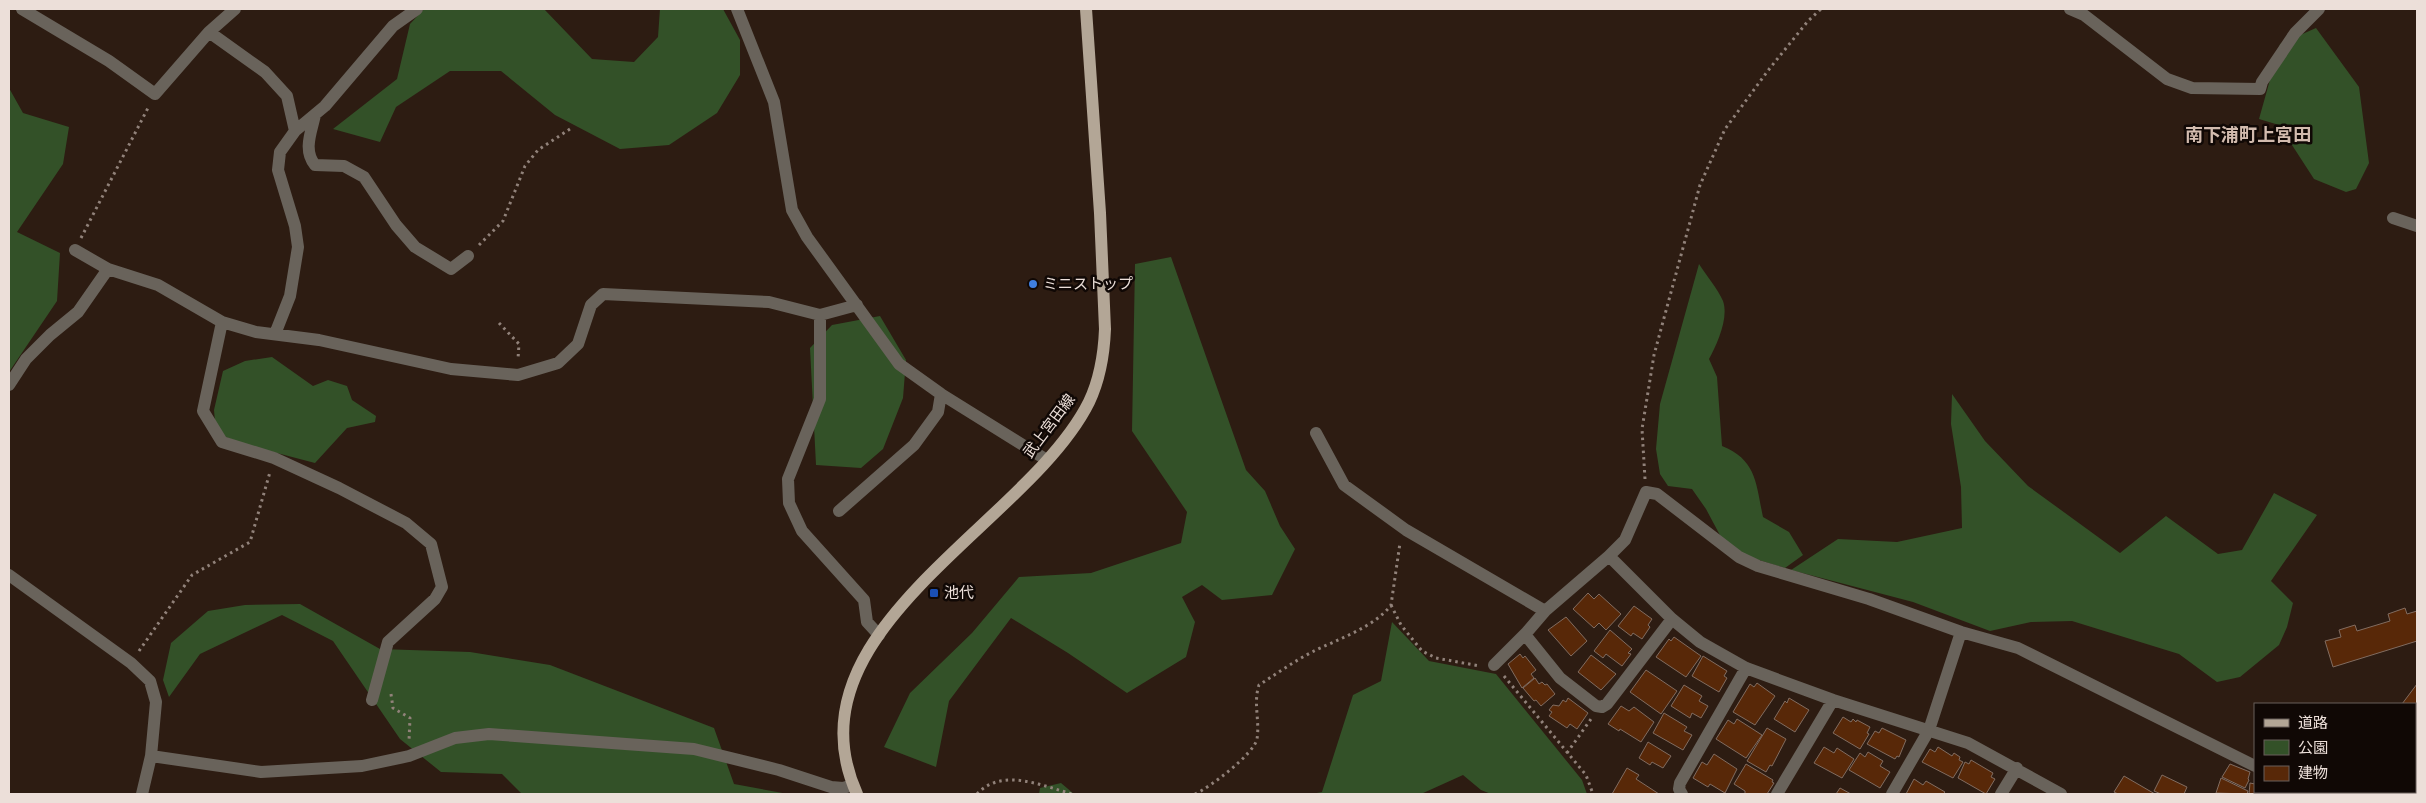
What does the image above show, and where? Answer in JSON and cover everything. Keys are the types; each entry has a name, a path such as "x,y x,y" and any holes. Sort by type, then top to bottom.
{"main road":[{"name":"武上宮田線","path":"855,790 846,752 845,714 857,674 879,635 926,580 1046,460 1088,403 1096,386 1104,348 1104,271 1086,9"}],"street":[{"path":"22,9 109,61 155,94 209,32 235,9"},
{"path":"275,334 290,296 297,267 298,247 295,226 278,170 280,152 295,130 325,106 393,26 417,9"},
{"path":"737,9 774,102 792,210 806,237 899,364 942,394 1046,460"},
{"path":"2070,9 2084,14 2167,79 2192,88 2260,89 2262,82 2295,33 2319,9"},
{"path":"209,32 265,72 287,96 295,130"},
{"path":"314,115 307,150 309,158 315,165 344,166 364,177 396,224 415,247 452,269 468,256"},
{"path":"2393,218 2417,226"},
{"path":"75,250 108,269 158,284 222,322 256,332 319,340 451,369 518,374 558,363 578,344 592,305 603,294 769,302 820,315 857,305"},
{"path":"9,385 26,359 50,335 78,312 108,269"},
{"path":"820,315 820,399 788,479 789,503 802,531 864,600 867,622 879,635"},
{"path":"222,322 203,411 222,442 274,458 339,488 406,523 431,544 442,587 435,599 388,642 372,700"},
{"path":"839,511 914,445 938,412 942,394"},
{"path":"1316,433 1344,485 1402,527 1545,611"},
{"path":"1494,665 1545,611 1625,540 1646,492 1657,494 1739,557 1758,566 1870,599 1961,632 2018,648 2254,766"},
{"path":"1609,556 1672,619 1700,642 1746,668 1832,700 1968,743 2017,768 2061,794"},
{"path":"9,575 131,664 150,681 156,702 152,756 142,794"},
{"path":"1527,632 1527,636 1560,678 1596,706 1600,706 1607,704 1672,619"},
{"path":"1892,794 1929,730 1961,632"},
{"path":"1682,794 1679,789 1680,784 1746,668"},
{"path":"1777,794 1832,700"},
{"path":"152,756 260,772 362,766 408,756 455,738 489,734 694,749 779,770 831,786 855,790"},
{"path":"2001,794 2017,768"}],"path":[{"path":"1646,492 1642,429 1654,355 1700,185 1725,129 1770,68 1808,21 1821,9"},
{"path":"75,250 155,94"},
{"path":"468,256 503,221 525,166 538,150 570,129"},
{"path":"499,323 519,344 518,374"},
{"path":"131,664 192,575 250,542 274,458"},
{"path":"1195,794 1216,782 1252,749 1257,741 1258,715 1256,695 1259,685 1312,652 1341,639 1385,614 1391,605 1402,527"},
{"path":"1391,605 1401,625 1422,651 1436,658 1473,666 1494,665 1586,775 1593,794"},
{"path":"390,691 393,708 410,718 408,756"},
{"path":"1567,753 1600,706"},
{"path":"977,794 994,784 1016,780 1029,781 1072,794"}],"green space":[{"path":"424,9 544,9 592,59 634,62 658,37 660,9 723,9 740,40 740,75 717,113 669,145 620,149 555,115 501,71 450,71 396,107 380,142 333,129 397,79 410,24"},
{"path":"2316,28 2359,87 2369,163 2356,189 2346,192 2314,179 2279,125 2259,119 2280,44"},
{"path":"9,88 23,113 69,127 63,164 17,232 60,253 57,301 9,372"},
{"path":"1171,257 1246,470 1265,491 1280,526 1295,549 1272,595 1222,600 1202,585 1182,597 1195,622 1186,657 1127,693 1068,653 1011,618 949,701 936,767 884,747 910,693 972,633 1019,577 1091,573 1181,543 1187,512 1132,431 1135,264"},
{"path":"1699,264 1718,292 1723,301 1724,308 1721,331 1709,359 1717,377 1722,446 1734,452 1749,466 1756,484 1763,517 1789,532 1803,555 1785,568 1749,557 1722,539 1706,509 1692,489 1668,486 1660,474 1656,449 1660,404"},
{"path":"880,316 906,360 903,398 883,449 861,468 816,465 810,348 832,325"},
{"path":"272,357 313,386 328,380 347,386 352,400 376,416 375,422 347,428 315,463 243,444 216,433 214,410 223,371 245,361"},
{"path":"1952,394 1985,441 2028,486 2120,553 2166,516 2218,554 2242,550 2274,493 2317,515 2271,581 2293,603 2287,627 2279,645 2240,677 2217,682 2179,654 2072,621 2031,622 1990,631 1913,602 1791,570 1838,539 1897,542 1962,528 1961,487 1951,424"},
{"path":"300,604 380,649 470,652 550,665 714,728 734,784 788,794 522,794 502,774 441,772 400,739 333,641 282,615 200,654 169,697 163,680 171,643 208,611 245,605"},
{"path":"1392,622 1429,661 1496,674 1582,780 1587,794 1491,794 1481,790 1463,775 1421,794 1311,794 1322,792 1353,695 1381,681"},
{"path":"1061,783 1074,794 1039,794 1040,788"}],"building":[{"path":"1588,593 1594,599 1599,594 1621,614 1606,630 1599,623 1594,628 1573,609"},
{"path":"1634,606 1652,619 1648,625 1650,627 1642,639 1633,633 1631,636 1618,626"},
{"path":"2405,608 2407,614 2417,611 2417,641 2333,667 2325,641 2341,637 2339,630 2355,625 2357,631 2390,621 2388,614"},
{"path":"1566,617 1587,641 1571,656 1548,630"},
{"path":"1610,630 1632,649 1628,653 1631,654 1622,666 1606,654 1603,658 1594,651"},
{"path":"1674,637 1701,656 1686,677 1656,657 1669,639 1671,641"},
{"path":"1520,654 1523,658 1525,656 1536,670 1531,674 1534,678 1522,688 1508,664"},
{"path":"1591,655 1616,674 1601,690 1578,672"},
{"path":"1703,656 1727,671 1724,676 1727,678 1719,692 1692,676"},
{"path":"1646,670 1677,691 1661,714 1630,692"},
{"path":"1535,678 1539,684 1542,682 1545,685 1547,684 1555,694 1541,706 1523,688"},
{"path":"1757,683 1775,696 1755,725 1733,712 1750,684 1754,687"},
{"path":"2417,684 2416,720 2416,703 2403,703"},
{"path":"1684,685 1702,696 1699,701 1708,706 1701,718 1692,713 1690,718 1671,706"},
{"path":"1568,698 1588,713 1577,729 1570,724 1567,728 1549,716 1552,712 1549,710 1553,705 1559,706 1563,700 1566,702"},
{"path":"1789,698 1809,710 1795,732 1774,719 1785,701 1787,703"},
{"path":"1621,706 1629,711 1634,707 1654,722 1641,742 1608,724"},
{"path":"1664,713 1687,727 1684,731 1692,735 1683,750 1653,733"},
{"path":"1843,717 1851,722 1853,719 1856,722 1857,720 1870,727 1867,733 1869,734 1860,749 1833,733"},
{"path":"1737,719 1762,735 1746,758 1716,739 1728,720 1734,724"},
{"path":"1767,728 1786,739 1772,766 1770,765 1766,772 1747,761"},
{"path":"1882,728 1906,740 1899,757 1897,756 1895,759 1867,744 1875,731 1879,733"},
{"path":"1648,742 1671,756 1663,768 1652,762 1650,765 1639,758"},
{"path":"1824,747 1834,753 1837,748 1854,759 1842,778 1814,763"},
{"path":"1938,747 1952,756 1954,753 1963,762 1953,778 1922,762 1930,749 1935,752"},
{"path":"1868,752 1883,761 1880,766 1890,772 1880,788 1849,770 1860,753 1865,757"},
{"path":"1714,754 1737,769 1725,793 1710,784 1708,787 1693,778 1702,762 1707,765"},
{"path":"1971,760 1993,773 1991,777 1995,779 1986,794 1958,778 1965,762 1969,764"},
{"path":"1746,764 1773,780 1772,782 1774,783 1767,794 1745,794 1745,791 1734,784"},
{"path":"2230,764 2250,772 2245,788 2222,777"},
{"path":"1627,768 1639,775 1636,779 1659,794 1612,794"},
{"path":"2162,775 2187,787 2184,794 2161,794 2154,791"},
{"path":"2124,776 2155,794 2118,794 2114,792"},
{"path":"2221,778 2248,791 2247,794 2216,793"},
{"path":"1914,779 1923,785 1926,781 1945,792 1943,794 1906,794"},
{"path":"2250,783 2254,784 2254,793 2286,794 2249,794"},
{"path":"1840,788 1851,794 1836,794"}],"place":[{"name":"ミニストップ","path":"1033,284"},
{"name":"池代","path":"934,593"}],"district":[{"name":"南下浦町上宮田","path":"2248,135"}]}
